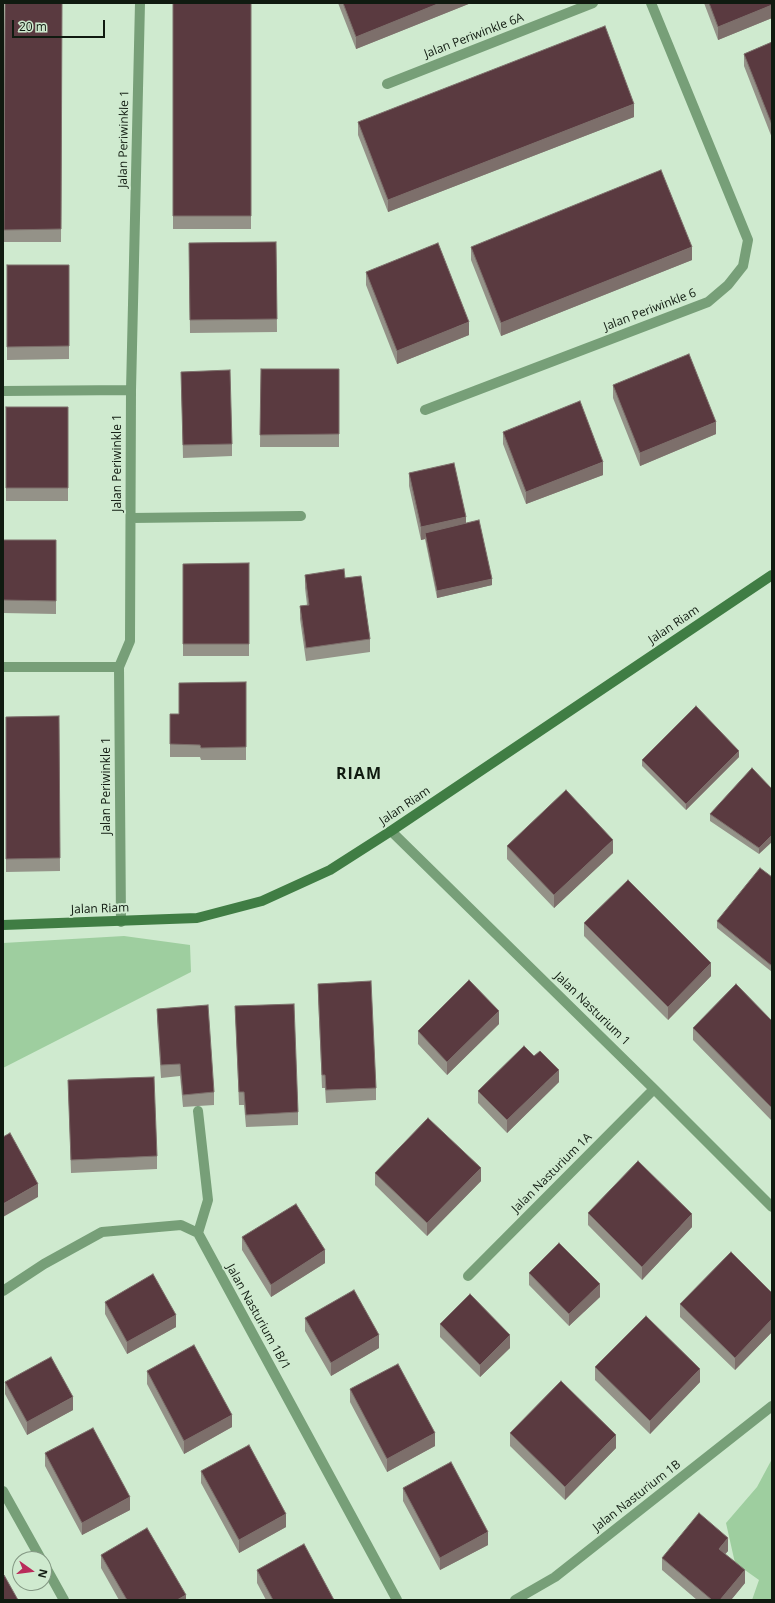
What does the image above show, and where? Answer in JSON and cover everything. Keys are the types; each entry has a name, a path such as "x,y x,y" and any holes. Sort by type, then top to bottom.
{"main road":[{"name":"Jalan Riam","path":"3,925 121,922 197,918 262,901 330,870 392,832 772,575"}],"street":[{"name":"Jalan Periwinkle 1","path":"121,922 119,667 130,641 131,390 140,3"},
{"name":"Jalan Periwinkle 6A","path":"387,84 593,3"},
{"name":"Jalan Periwinkle 6","path":"425,410 708,302 728,285 743,266 748,240 651,3"},
{"path":"3,391 131,390"},
{"path":"131,518 301,516"},
{"path":"3,667 119,667"},
{"name":"Jalan Nasturium 1","path":"392,832 772,1207"},
{"name":"Jalan Nasturium 1A","path":"468,1276 654,1089"},
{"path":"3,1291 44,1264 102,1232 181,1225 198,1233 208,1200 198,1111"},
{"name":"Jalan Nasturium 1B/1","path":"198,1233 397,1600"},
{"name":"Jalan Nasturium 1B","path":"515,1600 555,1577 772,1406"},
{"path":"3,1491 37,1551"},
{"path":"52,1578 64,1600"}],"green space":[{"path":"124,936 190,945 191,972 3,1068 3,943"},
{"path":"772,1459 772,1600 752,1600 759,1580 735,1563 726,1523 757,1487"}],"building":[{"path":"5,3 62,3 61,229 4,230"},
{"path":"173,3 251,3 251,216 173,216"},
{"path":"343,3 440,3 356,37"},
{"path":"709,3 772,3 772,5 718,27"},
{"path":"605,26 634,104 388,200 358,122"},
{"path":"772,42 772,125 744,54"},
{"path":"661,170 692,247 501,323 471,247"},
{"path":"276,242 277,319 190,320 189,243"},
{"path":"438,243 469,322 397,351 366,272"},
{"path":"7,265 69,265 69,346 7,347"},
{"path":"689,354 716,422 640,453 613,385"},
{"path":"261,369 339,369 339,434 260,435"},
{"path":"230,370 232,444 183,445 181,372"},
{"path":"580,401 603,462 526,492 503,432"},
{"path":"6,407 68,407 68,488 6,488"},
{"path":"454,463 466,517 421,527 409,473"},
{"path":"479,520 492,579 437,591 425,533"},
{"path":"3,540 56,540 56,601 3,600"},
{"path":"249,563 249,644 183,644 183,564"},
{"path":"344,569 345,578 361,576 370,639 306,648 300,606 309,605 305,575"},
{"path":"246,682 246,747 201,748 200,745 170,744 170,714 179,714 179,683"},
{"path":"696,706 739,751 686,804 642,760"},
{"path":"59,716 60,858 6,859 6,717"},
{"path":"752,768 772,789 772,835 759,848 710,814"},
{"path":"566,790 613,840 554,895 507,846"},
{"path":"760,868 772,877 772,966 717,921"},
{"path":"628,880 711,963 668,1007 584,923"},
{"path":"469,980 499,1011 447,1062 418,1031"},
{"path":"371,981 376,1088 326,1090 325,1075 322,1075 318,984"},
{"path":"736,984 772,1021 772,1108 693,1028"},
{"path":"294,1004 298,1112 246,1115 244,1092 239,1092 235,1006"},
{"path":"208,1005 214,1092 183,1095 180,1064 161,1065 157,1009"},
{"path":"524,1046 534,1056 540,1051 559,1070 507,1120 478,1091"},
{"path":"154,1077 157,1156 71,1160 68,1080"},
{"path":"428,1118 481,1168 427,1223 375,1173"},
{"path":"10,1133 38,1184 3,1204 3,1137"},
{"path":"638,1161 692,1214 642,1267 588,1213"},
{"path":"296,1204 325,1250 271,1285 242,1237"},
{"path":"559,1243 600,1284 569,1314 529,1273"},
{"path":"731,1252 772,1293 772,1319 735,1358 680,1304"},
{"path":"153,1274 176,1315 127,1342 105,1302"},
{"path":"354,1290 379,1335 331,1363 305,1318"},
{"path":"470,1294 510,1335 480,1365 440,1324"},
{"path":"646,1316 700,1369 650,1421 595,1367"},
{"path":"194,1345 232,1415 184,1441 147,1371"},
{"path":"51,1357 73,1397 27,1422 5,1382"},
{"path":"398,1364 435,1433 387,1459 350,1389"},
{"path":"561,1381 616,1435 565,1487 510,1433"},
{"path":"93,1428 130,1497 82,1523 45,1453"},
{"path":"249,1445 286,1514 239,1540 201,1471"},
{"path":"451,1462 488,1532 440,1558 403,1488"},
{"path":"699,1513 728,1538 719,1549 745,1570 720,1600 712,1600 662,1558"},
{"path":"147,1528 186,1595 177,1600 127,1600 101,1555"},
{"path":"304,1544 334,1600 273,1600 257,1570"},
{"path":"3,1575 4,1575 18,1600 3,1600"}],"district":[{"name":"RIAM","path":"359,774"}]}
